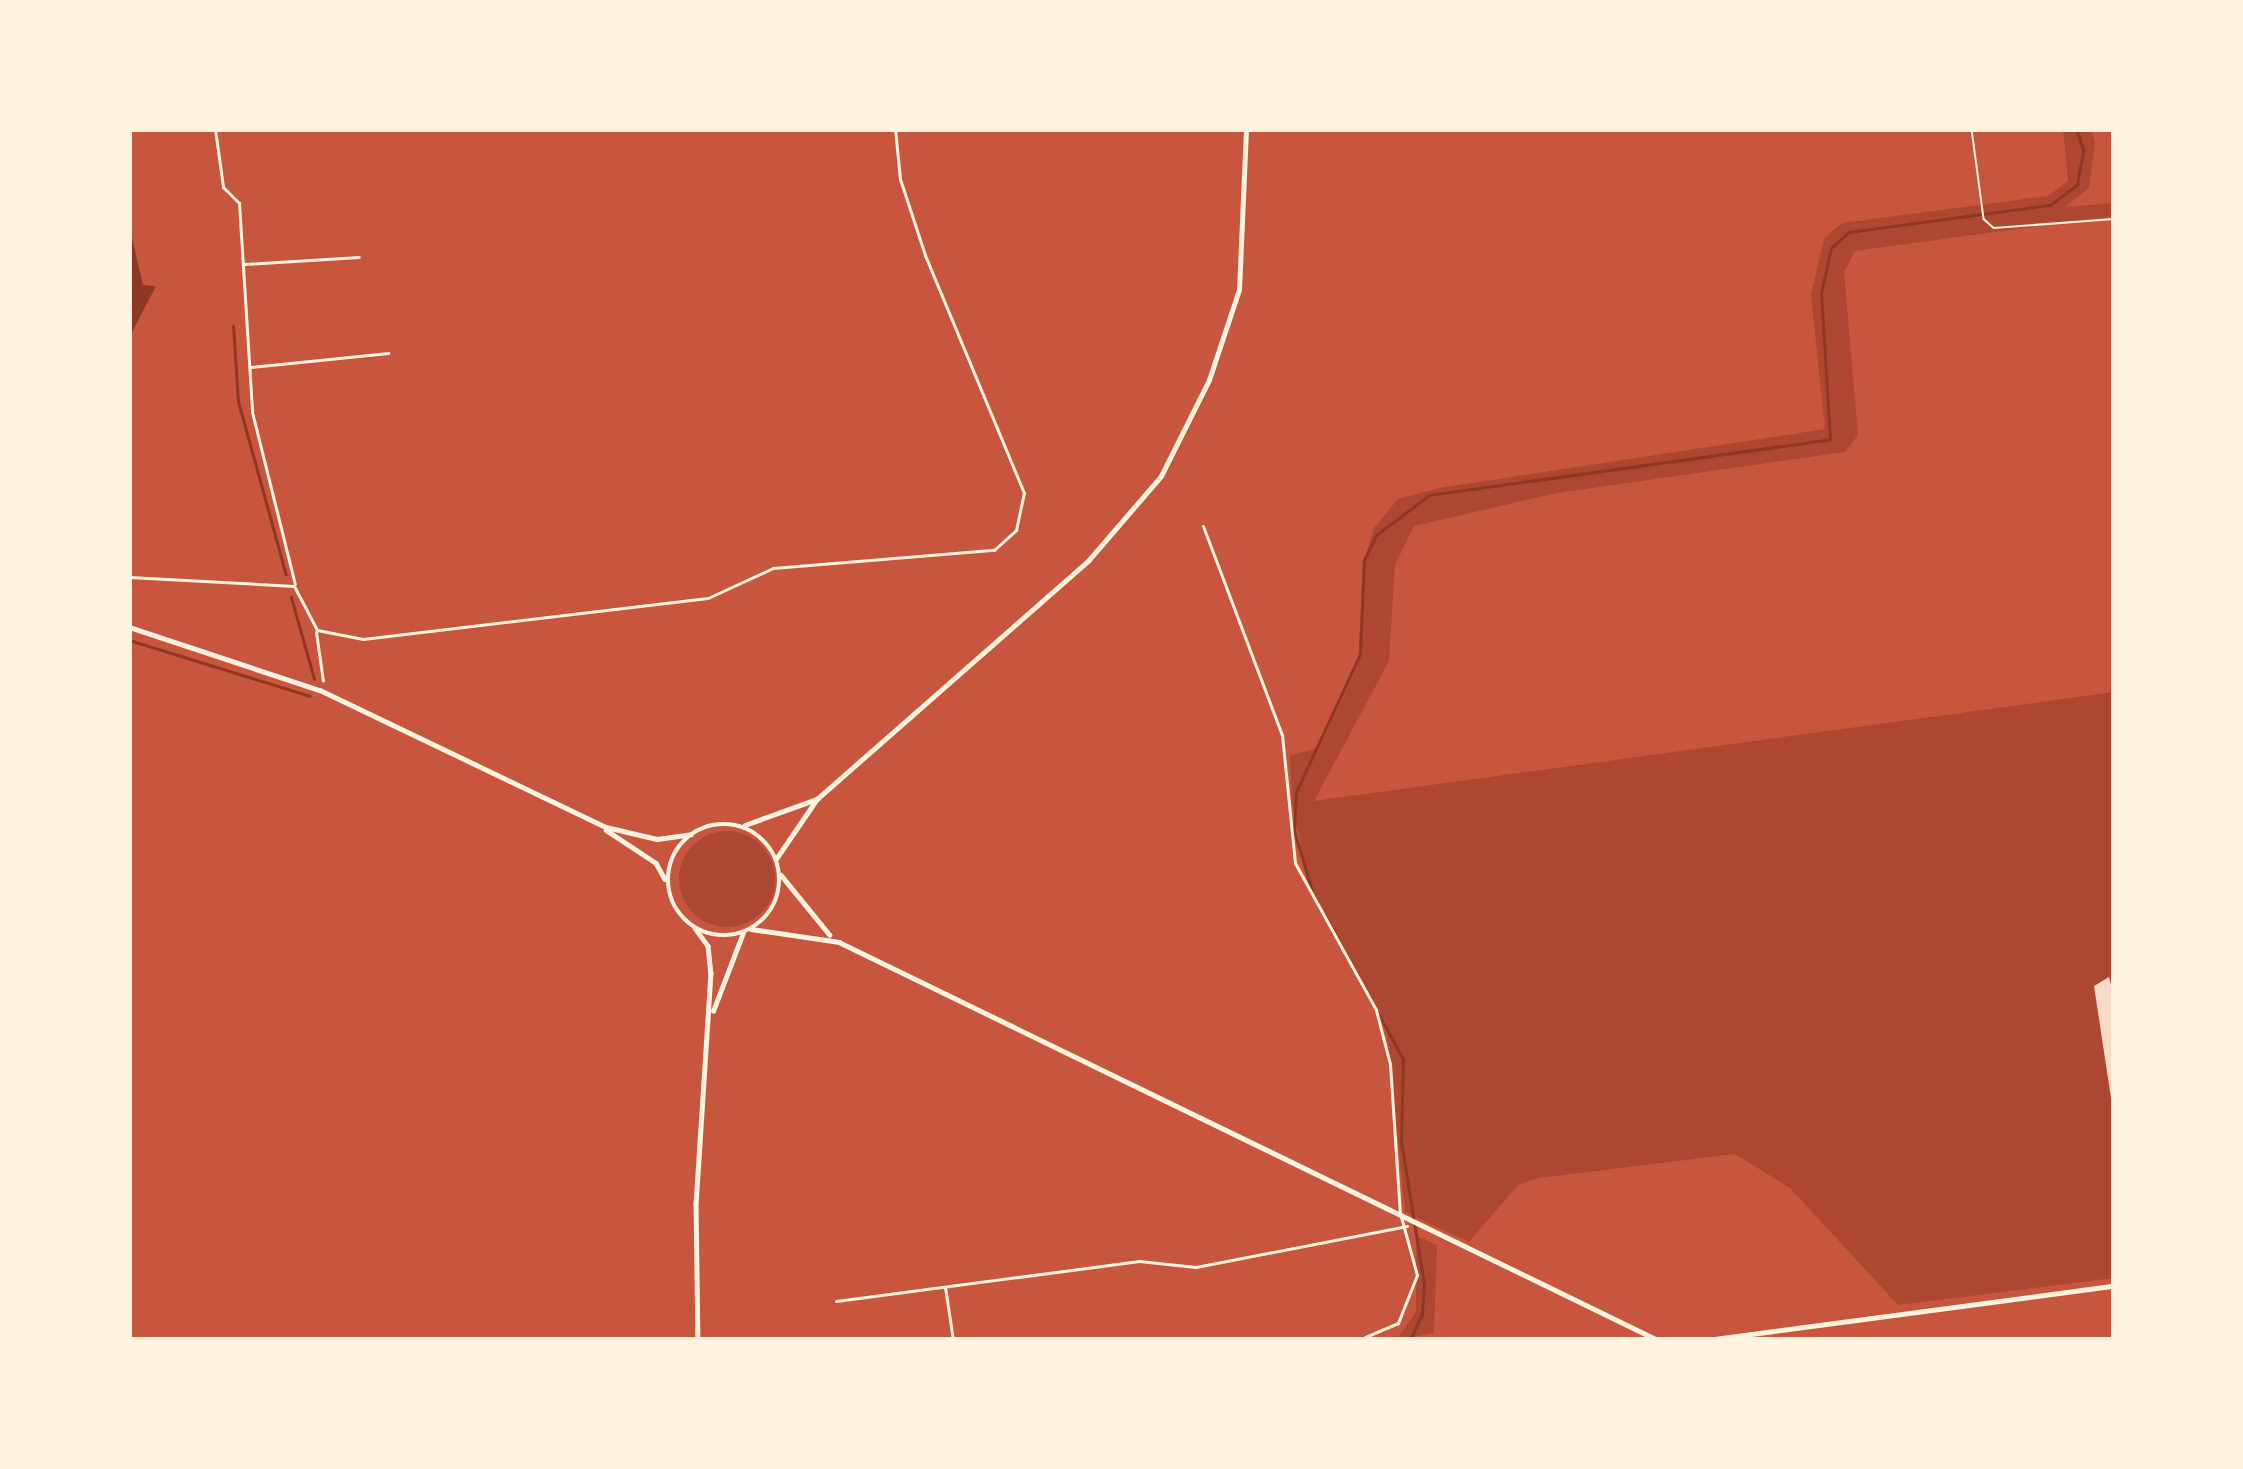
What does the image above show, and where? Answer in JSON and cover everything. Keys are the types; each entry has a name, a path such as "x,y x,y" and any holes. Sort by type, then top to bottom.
{"main road":[{"path":"710,1022 747,931 775,902 777,862 818,800 1088,561 1161,476 1209,380 1239,290 1246,129"},
{"path":"129,627 320,690 590,820 656,863 709,952 710,1022 696,1203 698,1340"},
{"path":"590,820 648,838 770,822 818,800"},
{"path":"738,825 777,862 799,905 839,942"},
{"path":"668,890 671,859 691,834"},
{"path":"695,928 747,931 781,927 839,942 1658,1340"},
{"path":"1707,1340 2114,1286"}],"street":[{"path":"215,129 223,188 239,202 248,367 294,586 317,630 323,681"},
{"path":"317,630 363,639 708,598 772,568 982,554 1009,539 1024,493 925,255 900,179 895,129"},
{"path":"243,264 359,257"},
{"path":"248,367 388,353"},
{"path":"1203,526 1282,735 1295,863 1382,1028 1400,1213 1408,1226 1417,1275 1412,1301 1398,1322 1365,1337"},
{"path":"129,578 294,586"},
{"path":"836,1301 1138,1261 1196,1267 1408,1226"},
{"path":"944,1285 953,1340"}],"path":[{"path":"1972,129 1984,219 2001,230 2114,218"}],"shaded area":[{"path":"2063,129 2091,129 2095,142 2089,188 2065,207 2114,203 2114,216 1855,251 1844,272 1858,435 1845,452 1557,493 1414,526 1395,565 1389,661 1314,801 2114,692 2114,1278 1898,1305 1790,1188 1735,1154 1539,1178 1518,1185 1469,1242 1405,1212 1386,1023 1311,893 1292,804 1290,755 1319,748 1358,665 1363,564 1374,528 1398,499 1439,488 1825,429 1811,295 1824,239 1842,223 2048,196 2068,181"},
{"path":"129,225 143,285 156,286 129,338"},
{"path":"727,831 761,845 775,879 761,913 727,927 693,913 679,879 693,845"},
{"path":"1416,1236 1437,1245 1434,1333 1396,1340 1416,1312"}],"building":[{"path":"2109,977 2114,997 2111,1098 2094,986"}],"waterway":[{"path":"1312,891 1294,831 1296,792 1360,654 1364,560 1376,535 1429,495 1830,439 1821,293 1831,248 1849,232 2050,205 2077,185 2083,150 2076,129"},
{"path":"233,326 238,401 286,575"},
{"path":"291,597 314,679"},
{"path":"129,640 310,696"},
{"path":"1325,915 1403,1059 1401,1141 1424,1284 1422,1314 1410,1340"}]}
